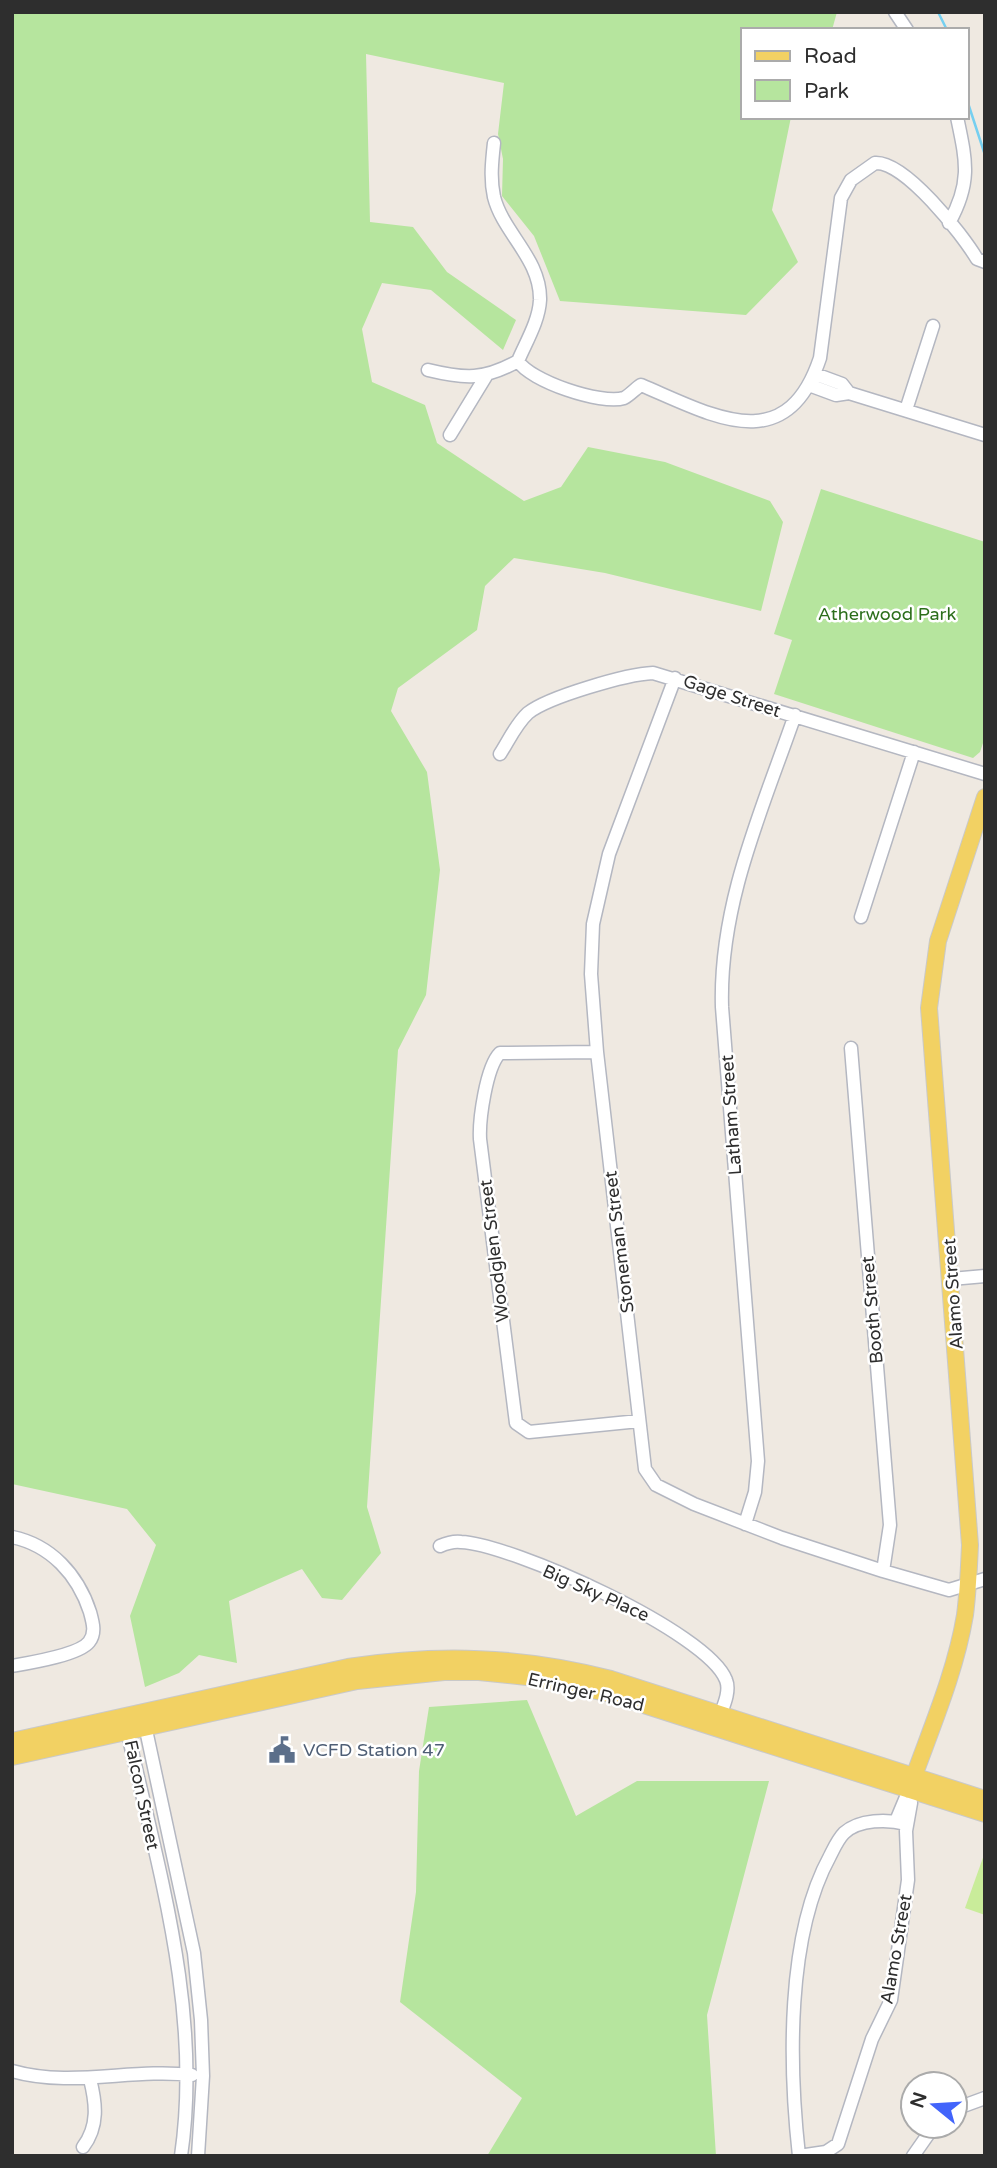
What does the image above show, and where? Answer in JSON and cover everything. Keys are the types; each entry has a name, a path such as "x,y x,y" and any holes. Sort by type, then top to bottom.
{"main road":[{"name":"Alamo Street","path":"912,1783 950,1673 965,1616 968,1584 970,1545 929,1008 938,941 985,797"},
{"name":"Erringer Road","path":"12,1741 348,1667 447,1657 516,1660 581,1671 718,1721 912,1783 985,1814"},
{"name":"Erringer Road","path":"12,1757 128,1734 357,1681 443,1672 503,1674 577,1686 718,1721"},
{"name":"Erringer Road","path":"912,1783 985,1799"}],"street":[{"path":"895,12 906,28"},
{"path":"949,223 957,208 968,167 957,119"},
{"path":"428,370 455,377 486,376 517,361 537,317 540,300 538,285 526,252 495,199 491,172 494,143"},
{"path":"517,361 535,378 562,388 612,399 625,397 641,385 722,419 750,424 771,420 790,407 812,380 820,358 841,198 851,180 864,168 875,163 891,165 919,187 977,259 985,262"},
{"path":"906,410 933,326"},
{"path":"450,435 486,376"},
{"path":"812,380 836,395 849,393 985,435"},
{"name":"Gage Street","path":"500,754 526,716 547,702 642,673 675,678 985,774"},
{"name":"Stoneman Street","path":"675,678 609,854 596,899 591,974 597,1052 645,1469 650,1480 694,1504 883,1571 949,1590 985,1579"},
{"name":"Latham Street","path":"745,1524 755,1492 758,1461 722,1007 723,955 738,880 795,715"},
{"path":"861,918 914,752"},
{"name":"Booth Street","path":"851,1048 890,1525 883,1571"},
{"name":"Woodglen Street","path":"597,1052 500,1053 491,1067 480,1139 516,1423 529,1432 639,1421"},
{"path":"951,1279 985,1276"},
{"path":"12,1537 38,1546 54,1556 79,1585 94,1625 88,1643 82,1649 12,1666"},
{"name":"Big Sky Place","path":"440,1546 462,1542 508,1555 608,1595 653,1617 705,1654 722,1673 727,1685 718,1721"},
{"name":"Falcon Street","path":"135,1714 146,1730 194,1953 203,2076 198,2156"},
{"name":"Falcon Street","path":"135,1714 128,1734 180,1970 186,2074 181,2156"},
{"name":"Alamo Street","path":"799,2156 826,2152 838,2144 872,2039 891,2000 908,1880 901,1823 911,1804 912,1783"},
{"path":"799,2156 793,2084 794,2015 803,1944 820,1874 845,1832 856,1826 901,1823"},
{"path":"12,2071 52,2080 139,2072 203,2076"},
{"path":"83,2147 92,2135 95,2116 90,2078"},
{"path":"913,2156 924,2140"}],"green space":[{"path":"12,12 837,12 833,28 741,28 741,119 791,119 772,210 798,262 746,315 560,301 534,236 502,196 503,159 498,134 504,83 366,54 370,222 413,227 447,272 516,320 503,350 431,290 382,283 362,329 372,382 425,405 437,443 524,501 561,487 588,447 665,462 770,501 783,522 761,611 605,573 514,558 485,586 477,630 398,688 391,711 427,772 440,870 426,995 398,1050 367,1507 381,1553 342,1600 322,1598 302,1569 229,1601 237,1663 199,1655 179,1673 145,1687 130,1616 156,1545 127,1509 12,1484"},
{"name":"Atherwood Park","path":"821,489 985,542 985,737 980,752 973,758 774,694 792,640 774,634"},
{"path":"527,1700 576,1816 637,1781 769,1781 707,2015 716,2156 487,2156 522,2098 400,2002 416,1892 419,1771 429,1707"},
{"path":"985,1852 985,1915 965,1908"}],"waterway":[{"path":"938,12 946,28"},
{"path":"969,106 985,155"}],"place":[{"name":"VCFD Station 47","path":"282,1750"}]}
